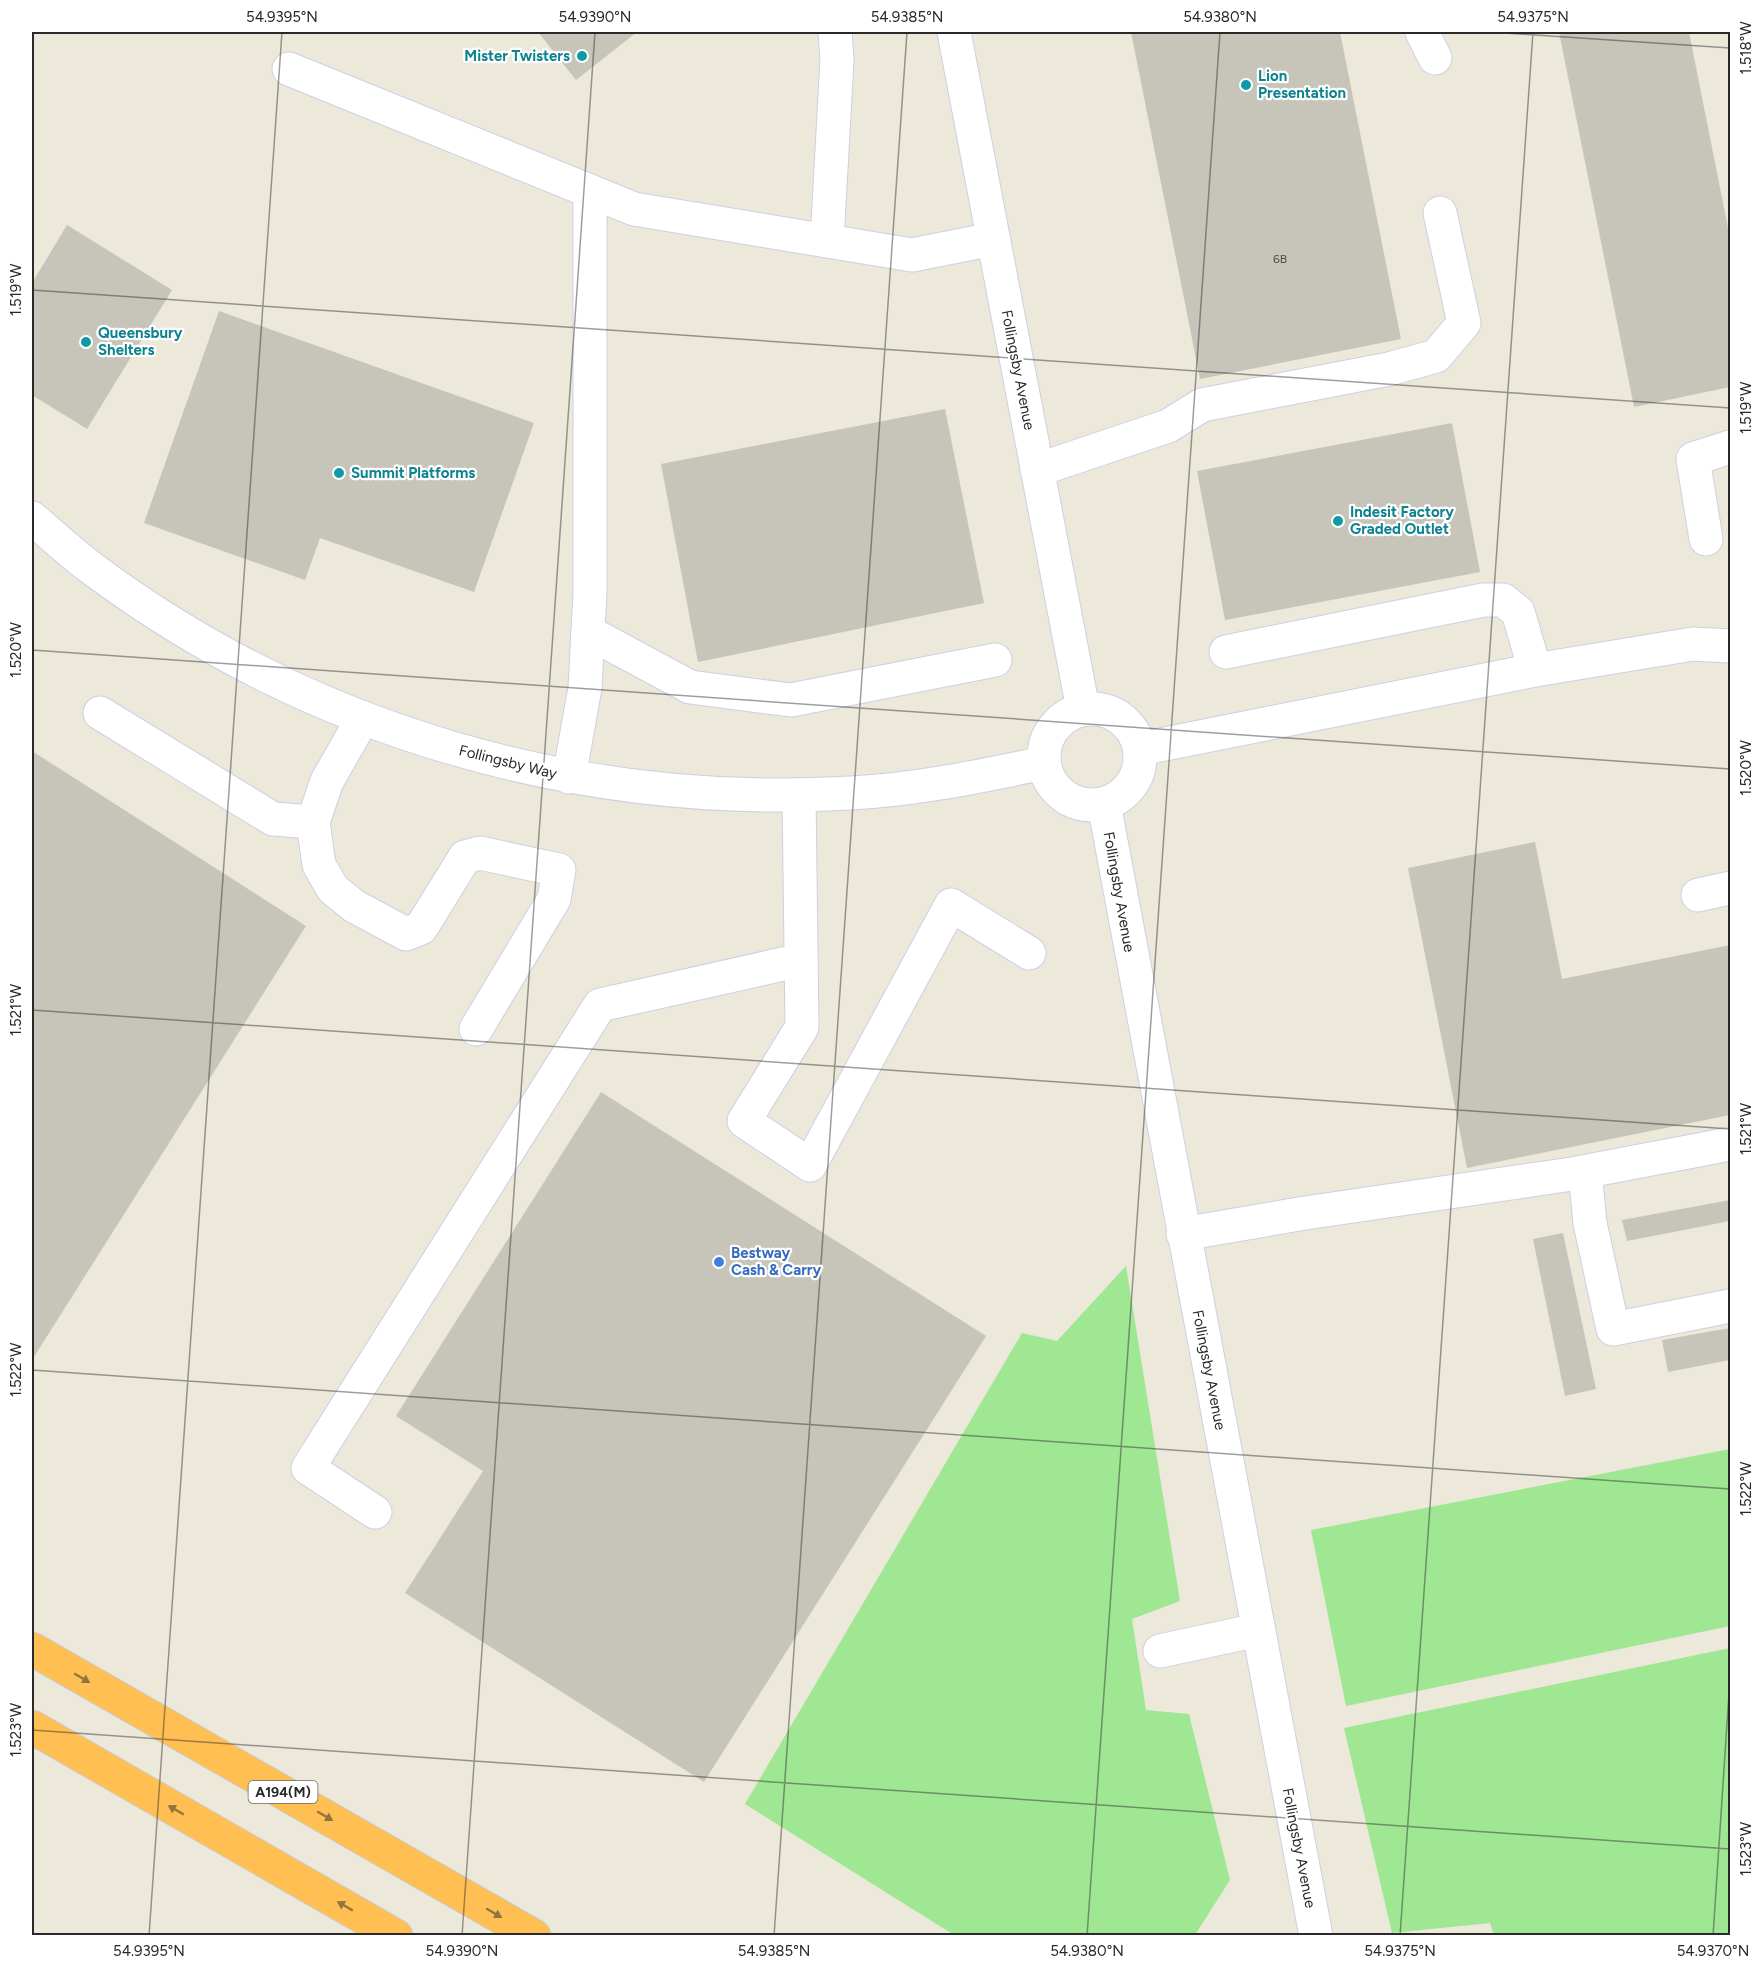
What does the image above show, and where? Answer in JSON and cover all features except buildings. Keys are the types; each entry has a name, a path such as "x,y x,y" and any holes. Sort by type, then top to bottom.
{"highway":[{"name":"A194(M)","path":"32,1649 534,1935"},
{"path":"32,1727 396,1935"}],"street":[{"path":"827,241 837,60 835,32"},
{"name":"Follingsby Avenue","path":"954,32 1083,709"},
{"path":"289,69 634,209 912,255 993,239"},
{"path":"569,777 585,688 588,632 590,191"},
{"path":"1037,470 1168,426 1202,405 1389,369 1436,356 1464,322 1440,213"},
{"path":"1706,538 1693,459 1731,447"},
{"name":"Follingsby Way","path":"32,518 94,570 192,635 300,692 409,736 527,769 667,791 799,795 853,793 939,784 1044,763"},
{"path":"1226,652 1483,600 1503,600 1518,612 1534,670"},
{"path":"588,632 690,687 791,700 995,660"},
{"path":"1140,748 1534,670 1693,644 1731,646"},
{"path":"1083,709 1099,709 1117,715 1131,728 1140,748 1140,764 1133,782 1119,797 1104,804 1084,805 1066,798 1052,785 1044,763 1044,749 1051,732 1064,717 1083,709"},
{"path":"100,713 273,819 313,822"},
{"path":"363,718 327,781 313,822 319,865 333,890 354,906 406,934 421,928 465,857 480,853 559,870 554,899 476,1029"},
{"path":"799,795 802,1027 744,1120 810,1165 951,905 1029,953"},
{"name":"Follingsby Avenue","path":"1104,804 1316,1935"},
{"path":"1698,895 1731,888"},
{"path":"375,1512 309,1468 600,1005 801,960"},
{"path":"1183,1234 1305,1213 1585,1172 1731,1144"},
{"path":"1585,1172 1590,1223 1613,1329 1731,1306"},
{"path":"1160,1651 1258,1630"}],"green space":[{"path":"1126,1266 1180,1601 1132,1619 1146,1710 1189,1714 1230,1880 1195,1935 954,1935 745,1804 1022,1333 1057,1341"},
{"path":"1730,1449 1730,1626 1346,1706 1311,1530"},
{"path":"1730,1648 1730,1935 1494,1935 1490,1923 1392,1933 1344,1728"}],"place":[{"name":"Mister Twisters","path":"582,56"},
{"name":"Lion Presentation","path":"1246,85"},
{"name":"Queensbury Shelters","path":"86,342"},
{"name":"Summit Platforms","path":"339,473"},
{"name":"Indesit Factory Graded Outlet","path":"1338,521"},
{"name":"Bestway Cash & Carry","path":"719,1262"}]}
